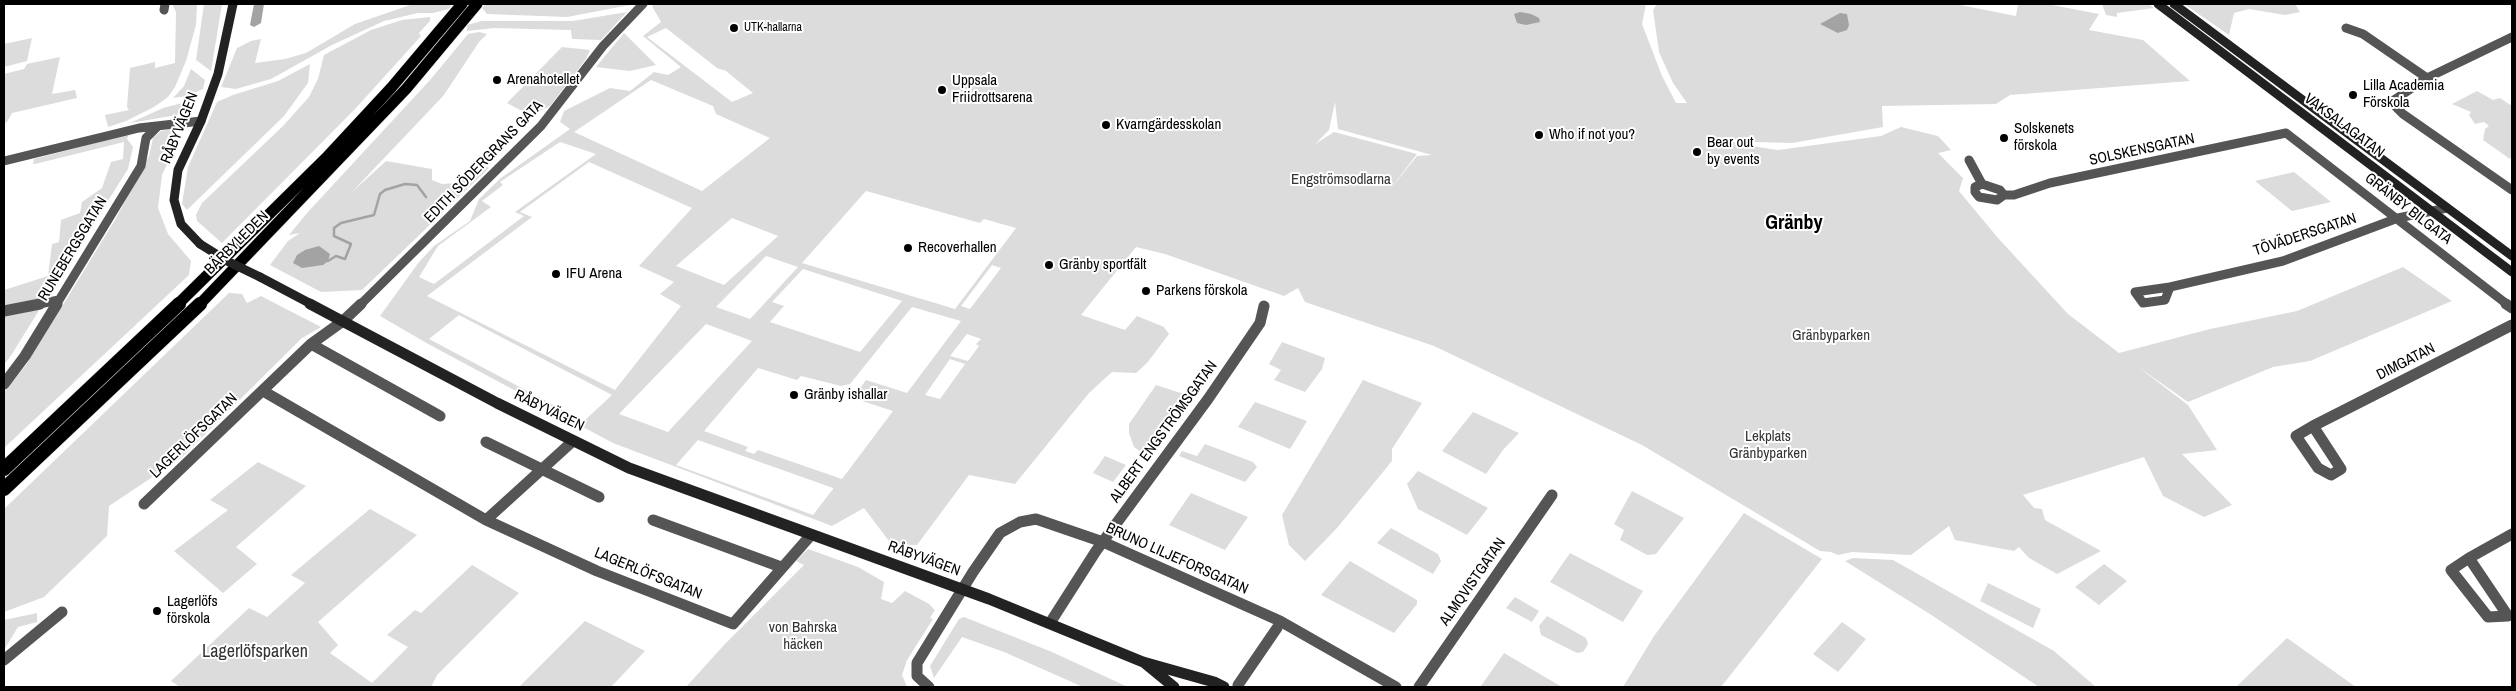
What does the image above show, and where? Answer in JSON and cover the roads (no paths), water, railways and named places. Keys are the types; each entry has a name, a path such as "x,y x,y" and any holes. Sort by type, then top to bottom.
{"main road":[{"name":"RÅBYVÄGEN","path":"233,4 218,74 201,120 178,170 174,200 181,224 200,244 228,262 260,277 497,404 629,468 1050,623 1143,662 1214,682 1224,687"},
{"name":"BÄRBYLEDEN","path":"4,469 151,331 326,158 391,88 462,4"},
{"name":"BÄRBYLEDEN","path":"4,489 170,334 261,242 406,89 477,4"},
{"name":"VAKSALAGATAN","path":"2158,4 2512,272"},
{"name":"VAKSALAGATAN","path":"2174,4 2512,256"},
{"name":"RÅBYVÄGEN","path":"1143,662 1174,687"}],"street":[{"name":"EDITH SÖDERGRANS GATA","path":"332,327 343,321 541,126 603,46 643,4"},
{"path":"2346,28 2363,34 2427,78"},
{"path":"2512,38 2427,78 2396,97 2394,104 2403,114 2512,190"},
{"path":"4,161 139,128 201,120"},
{"name":"RUNEBERGSGATAN","path":"4,384 25,356 60,300 140,166 146,138 158,126"},
{"name":"SOLSKENSGATAN","path":"1969,160 1982,184 1975,186 1974,192 1979,197 1997,200 2004,195 2286,132"},
{"name":"GRÄNBY BILGATA","path":"2286,132 2512,308"},
{"path":"1982,184 2000,190 2004,195"},
{"name":"TÖVÄDERSGATAN","path":"2170,287 2283,261 2398,218 2448,208"},
{"path":"4,310 60,300"},
{"name":"ALBERT ENGSTRÖMSGATAN","path":"1050,623 1103,542 1260,324 1264,306"},
{"name":"DIMGATAN","path":"2313,426 2341,469 2331,475 2318,468 2296,436 2313,426 2512,325"},
{"name":"LAGERLÖFSGATAN","path":"144,504 311,344 332,327"},
{"path":"311,344 440,416"},
{"name":"LAGERLÖFSGATAN","path":"263,390 486,520 597,571 733,624 811,535"},
{"path":"486,520 573,441"},
{"path":"486,442 599,497"},
{"name":"ALMQVISTGATAN","path":"1418,687 1552,495"},
{"name":"BRUNO LILJEFORSGATAN","path":"926,687 917,676 917,663 962,590 1000,533 1020,522 1036,519 1103,542 1280,621 1396,687"},
{"path":"653,520 781,567"},
{"path":"2470,558 2508,616 2488,617 2452,570 2470,558 2512,534"},
{"path":"4,660 62,612"},
{"path":"1238,685 1277,628"}],"waterway":[{"path":"328,261 336,256 345,259 351,244 334,236 334,228 341,223 374,215 380,194 385,190 405,184 417,185 426,197"}],"place":[{"name":"UTK-hallarna","path":"734,28"},
{"name":"Arenahotellet","path":"497,80"},
{"name":"Uppsala Friidrottsarena","path":"942,90"},
{"name":"Lilla Academia Förskola","path":"2353,95"},
{"name":"Kvarngärdesskolan","path":"1106,125"},
{"name":"Who if not you?","path":"1539,135"},
{"name":"Solskenets förskola","path":"2004,138"},
{"name":"Bear out by events","path":"1697,152"},
{"name":"Recoverhallen","path":"908,248"},
{"name":"Gränby sportfält","path":"1049,265"},
{"name":"IFU Arena","path":"556,274"},
{"name":"Parkens förskola","path":"1146,291"},
{"name":"Gränby ishallar","path":"794,395"},
{"name":"Lagerlöfs förskola","path":"157,611"}],"district":[{"name":"Gränby","path":"1794,224"}],"park label":[{"name":"Engströmsodlarna","path":"1341,180"},
{"name":"Gränbyparken","path":"1831,336"},
{"name":"Lekplats Gränbyparken","path":"1768,446"},
{"name":"von Bahrska häcken","path":"803,636"},
{"name":"Lagerlöfsparken","path":"255,652"}]}
